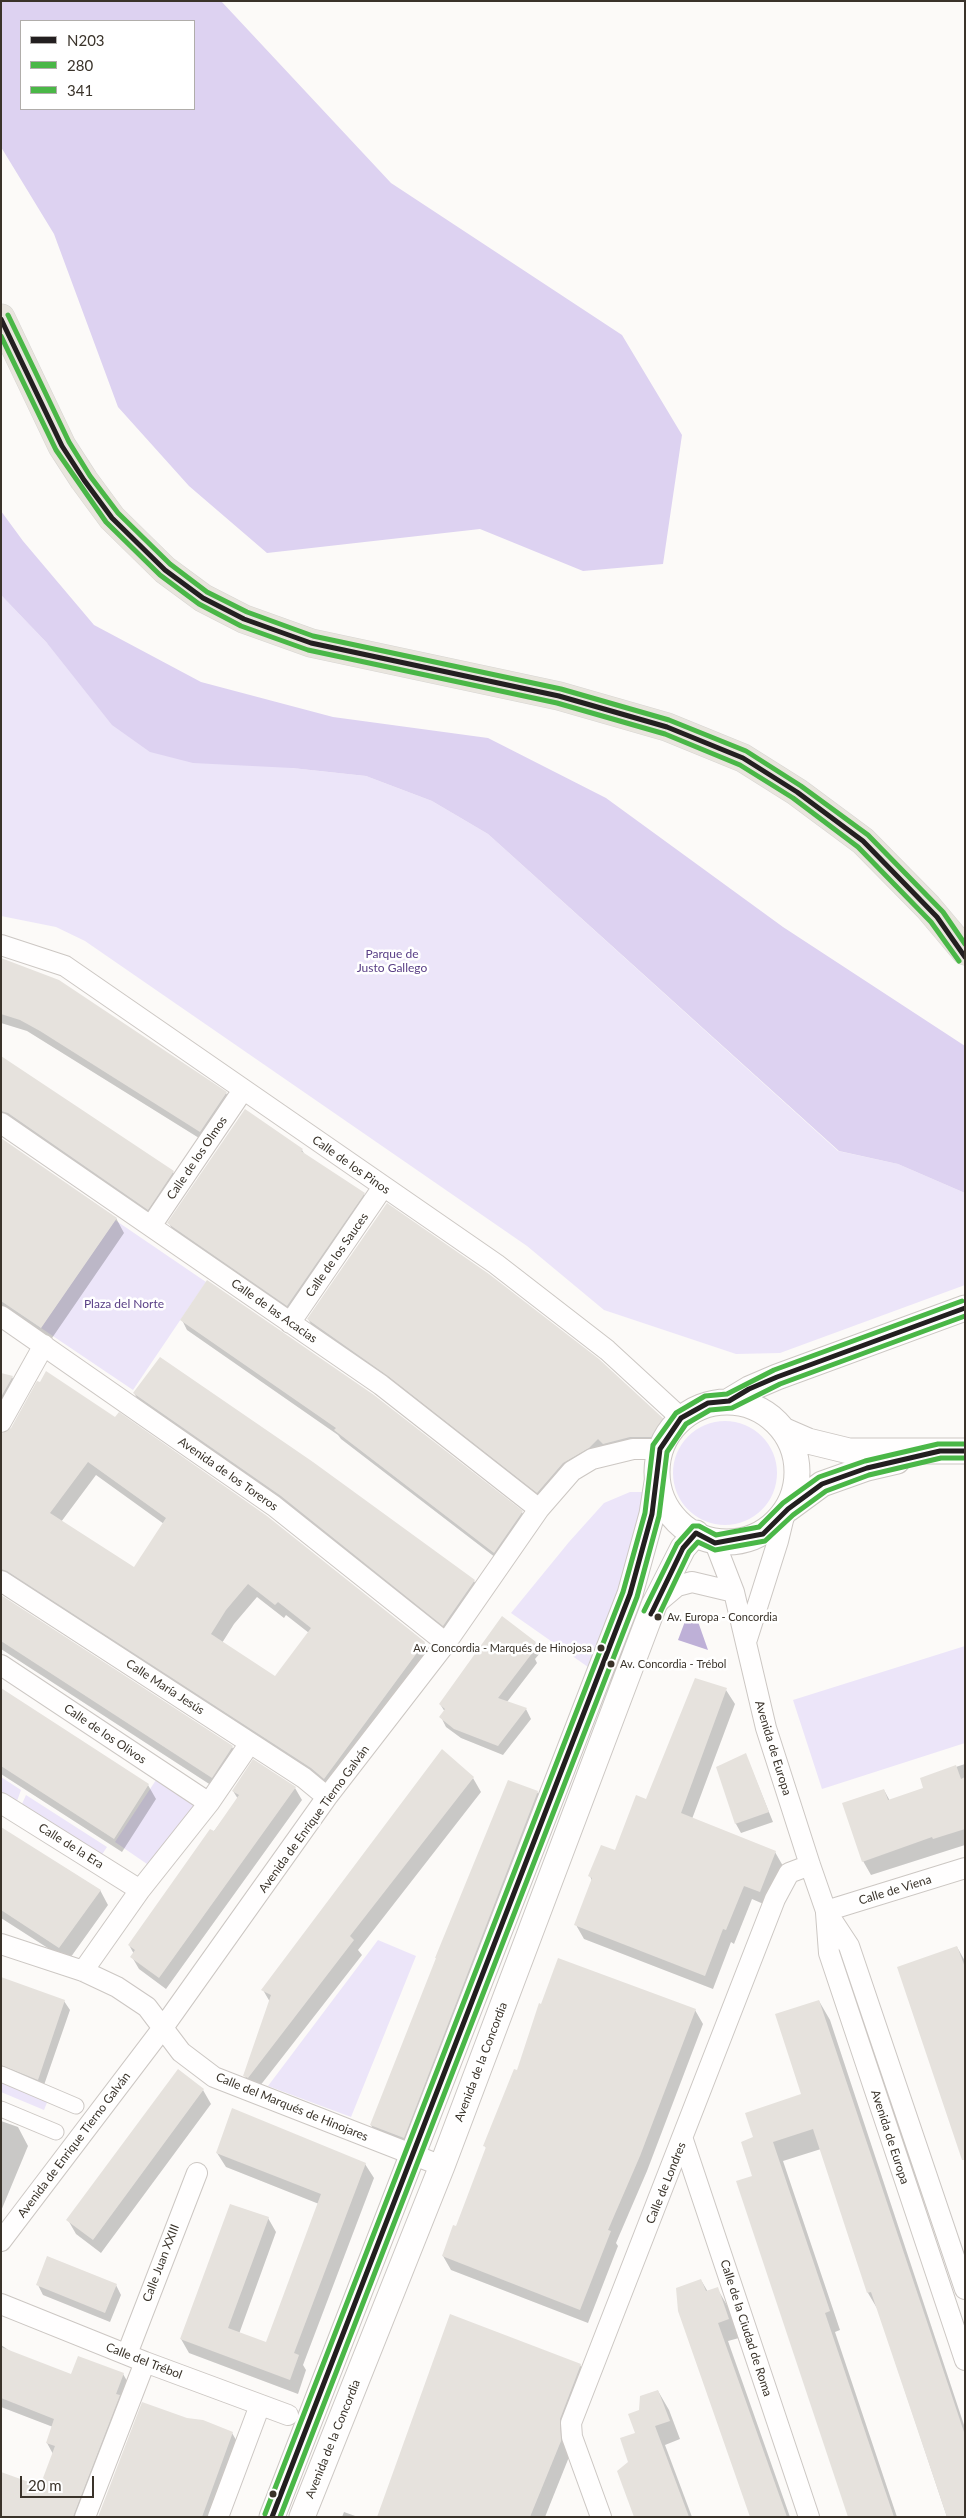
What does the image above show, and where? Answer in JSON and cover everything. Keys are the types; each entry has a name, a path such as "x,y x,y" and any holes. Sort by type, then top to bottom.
{"main road":[{"path":"1,318 62,446 84,480 112,518 165,570 203,598 244,619 311,643 559,696 667,727 743,758 798,792 863,841 937,917 965,951"},
{"path":"937,917 965,958"}],"street":[{"name":"Calle de los Pinos","path":"1,945 65,966 383,1188 496,1264 607,1350 681,1418"},
{"name":"Calle de los Olmos","path":"151,1226 243,1090"},
{"name":"Calle de las Acacias","path":"1,1123 381,1385 539,1509"},
{"name":"Calle de los Sauces","path":"290,1322 383,1188"},
{"path":"272,2517 630,1594 652,1514 660,1450 681,1418 708,1404 729,1401 749,1389 778,1377 965,1308"},
{"name":"Avenida de los Toreros","path":"1,1316 274,1506 446,1643"},
{"path":"1,1422 44,1345"},
{"path":"729,1401 764,1411 785,1431 808,1441 849,1451 965,1451"},
{"path":"785,1431 796,1454 798,1482 787,1510"},
{"name":"Avenida de Enrique Tierno Galván","path":"1,2241 162,2029 327,1798 446,1643 539,1509 572,1471 592,1458 633,1449 660,1450"},
{"path":"657,1482 666,1507 679,1523 706,1538 763,1534 787,1510 822,1484 867,1468 940,1452"},
{"name":"Avenida de Europa","path":"747,1639 787,1510"},
{"name":"Avenida de Europa","path":"706,1538 734,1592 747,1639 754,1685 766,1728 826,1911 830,1953 965,2360"},
{"name":"Avenida de la Concordia","path":"302,2517 442,2166 654,1605 683,1548 706,1538"},
{"name":"Calle María Jesús","path":"1,1581 304,1778 327,1798"},
{"name":"Avenida de la Concordia","path":"654,1605 677,1586 692,1582 734,1592"},
{"name":"Calle de los Olivos","path":"1,1665 210,1803"},
{"path":"82,1971 140,1890 210,1803 250,1743"},
{"name":"Calle de la Era","path":"1,1803 140,1890"},
{"name":"Calle de Londres","path":"601,2517 572,2437 572,2423 776,1899 789,1873 810,1865"},
{"name":"Calle de Viena","path":"826,1911 965,1868"},
{"name":"Avenida de Europa","path":"826,1911 849,1946 965,2288"},
{"name":"Calle del Marqués de Hinojares","path":"1,1944 82,1971 118,1987 147,2008 181,2052 214,2078 442,2166"},
{"path":"1,2074 76,2106"},
{"path":"1,2109 56,2132"},
{"name":"Calle de la Ciudad de Roma","path":"683,2140 809,2517"},
{"name":"Calle Juan XXIII","path":"127,2354 160,2263 197,2173"},
{"name":"Calle del Trébol","path":"1,2304 145,2362 288,2415"},
{"path":"85,2517 145,2362"},
{"path":"218,2517 260,2405"}],"green space":[{"name":"Parque de Justo Gallego","path":"1,595 47,643 292,768 366,776 432,801 488,834 838,1151 898,1164 965,1193 965,1285 780,1353 736,1354 604,1310 527,1246 85,941 56,927 1,916"},
{"name":"Plaza del Norte","path":"115,1220 206,1282 133,1390 41,1328"},
{"path":"725,1421 745,1425 762,1436 773,1453 777,1473 773,1493 762,1510 745,1521 725,1525 705,1521 688,1510 677,1493 673,1473 677,1453 688,1436 705,1425"},
{"path":"630,1492 646,1492 635,1547 588,1667 511,1613 569,1542 604,1503"},
{"path":"965,1646 965,1743 822,1789 793,1700"},
{"path":"1,1777 21,1790 17,1801 1,1792"},
{"path":"156,1780 195,1806 147,1864 115,1842"},
{"path":"26,1795 107,1847 101,1856 22,1804"},
{"path":"378,1940 416,1956 351,2117 268,2086"},
{"path":"1,2081 48,2100 44,2110 1,2092"}],"shaded area":[{"path":"1,1 221,1 391,183 622,335 682,435 663,564 583,571 480,529 267,553 189,486 118,407 54,234 1,147"},
{"path":"1,511 23,541 94,625 201,682 333,717 488,738 606,798 783,927 965,1046 965,1193 898,1164 839,1151 488,834 432,801 366,776 292,768 193,763 150,752 112,725 47,643 1,595"},
{"path":"695,1613 708,1650 678,1640 687,1616"}],"building":[{"path":"1,958 59,980 227,1092 200,1132 40,1031 20,1020 1,1014"},
{"path":"1,1056 174,1171 148,1210 8,1113 1,1111"},
{"path":"245,1109 303,1149 301,1151 365,1193 287,1306 167,1223"},
{"path":"1,1138 117,1218 41,1328 1,1301"},
{"path":"387,1203 489,1274 599,1359 665,1420 655,1437 630,1437 603,1444 598,1439 589,1448 563,1463 537,1493 388,1376 307,1319"},
{"path":"207,1280 374,1395 523,1511 494,1553 334,1430 336,1428 180,1320"},
{"path":"160,1357 313,1462 475,1580 443,1626 281,1496 133,1393"},
{"path":"46,1371 115,1417 119,1412 267,1516 425,1642 324,1779 311,1768 7,1571 1,1569 1,1434 11,1428 37,1381 40,1382","holes":["88,1462 166,1518 134,1567 50,1513","248,1584 275,1605 278,1602 311,1628 275,1676 211,1634 226,1610"]},
{"path":"1,1373 13,1376 1,1397"},
{"path":"1,1595 233,1746 212,1778 1,1641"},
{"path":"502,1616 536,1642 530,1650 533,1652 498,1698 527,1708 498,1746 454,1729 439,1717 445,1709 439,1704"},
{"path":"695,1678 727,1688 681,1813 776,1851 760,1892 744,1886 726,1930 723,1929 705,1976 574,1925 592,1878 588,1876 601,1845 615,1850 636,1795 646,1799"},
{"path":"1,1688 149,1784 114,1839 1,1766"},
{"path":"442,1749 474,1777 350,1936 354,1940 248,2078 243,2076 271,1995 261,1990"},
{"path":"746,1753 769,1812 735,1824 716,1767"},
{"path":"253,1759 296,1787 159,1978 130,1957 135,1950 128,1945 210,1829 214,1831 239,1795 232,1791"},
{"path":"956,1765 961,1779 965,1777 965,1829 933,1839 932,1837 862,1862 842,1803 884,1789 888,1800 923,1788 920,1778"},
{"path":"508,1780 538,1791 404,2138 370,2125 435,1958"},
{"path":"1,1827 101,1890 59,1948 1,1910"},
{"path":"957,1946 965,1967 965,2160 962,2160 897,1967"},
{"path":"558,1958 696,2009 640,2156 608,2230 611,2231 580,2310 442,2256 453,2225 456,2226 486,2147 483,2146 514,2069 517,2070 539,2003 541,2004"},
{"path":"1,1977 65,2000 38,2080 1,2065"},
{"path":"819,2000 965,2435 965,2517 947,2517 871,2292 867,2293 813,2129 773,2142 830,2311 825,2313 894,2517 848,2517 736,2181 752,2176 741,2142 753,2137 745,2113 801,2094 775,2014"},
{"path":"178,2069 204,2089 93,2240 66,2220"},
{"path":"232,2108 366,2163 294,2353 299,2355 290,2380 180,2339 230,2204 269,2217 228,2328 266,2342 321,2194 216,2153"},
{"path":"47,2256 117,2284 105,2313 36,2285"},
{"path":"701,2279 706,2291 718,2287 729,2319 718,2323 787,2517 750,2517 678,2311 676,2288"},
{"path":"450,2314 581,2364 560,2419 561,2441 530,2517 377,2517"},
{"path":"1,2347 71,2374 78,2356 124,2373 116,2394 120,2395 73,2517 1,2517 1,2472 40,2486 55,2446 46,2443 54,2419 1,2398"},
{"path":"658,2390 670,2421 655,2426 689,2517 634,2517 617,2471 628,2462 620,2438 635,2433 628,2414 639,2410 640,2396"},
{"path":"142,2402 187,2418 203,2420 233,2432 202,2517 98,2517"}],"transit line":[{"name":"341","path":"8,315 69,442 90,476 118,513 170,564 207,592 247,612 313,636 561,689 669,720 746,751 801,786 868,835 943,912 965,944"},
{"name":"N203","path":"1,319 62,446 84,480 112,518 165,570 203,598 244,619 311,643 559,696 667,727 743,758 797,792 863,841 937,917 965,957"},
{"name":"280","path":"1,336 56,450 106,522 160,575 199,604 241,626 308,650 557,703 665,734 740,765 793,798 858,847 931,922 959,961"},
{"name":"341","path":"265,2514 623,1592 645,1513 653,1445 676,1413 705,1396 727,1394 774,1370 962,1301"},
{"name":"N203","path":"272,2517 630,1594 652,1514 660,1449 681,1418 708,1403 729,1401 749,1389 777,1377 965,1308"},
{"name":"280","path":"280,2517 637,1597 659,1516 667,1452 686,1424 710,1410 732,1408 780,1384 965,1316"},
{"name":"341","path":"644,1611 677,1544 693,1526 699,1526 716,1535 759,1527 783,1503 819,1477 865,1461 938,1444 965,1444"},
{"name":"N203","path":"651,1614 683,1548 696,1533 715,1543 763,1534 788,1509 822,1484 867,1468 940,1451 965,1451"},
{"name":"280","path":"658,1617 689,1552 698,1542 715,1550 765,1541 793,1515 826,1491 869,1475 941,1458 965,1458"}],"place":[{"name":"Av. Europa - Concordia","path":"658,1617"},
{"name":"Av. Concordia - Marqués de Hinojosa","path":"601,1648"},
{"name":"Av. Concordia - Trébol","path":"611,1664"}]}
